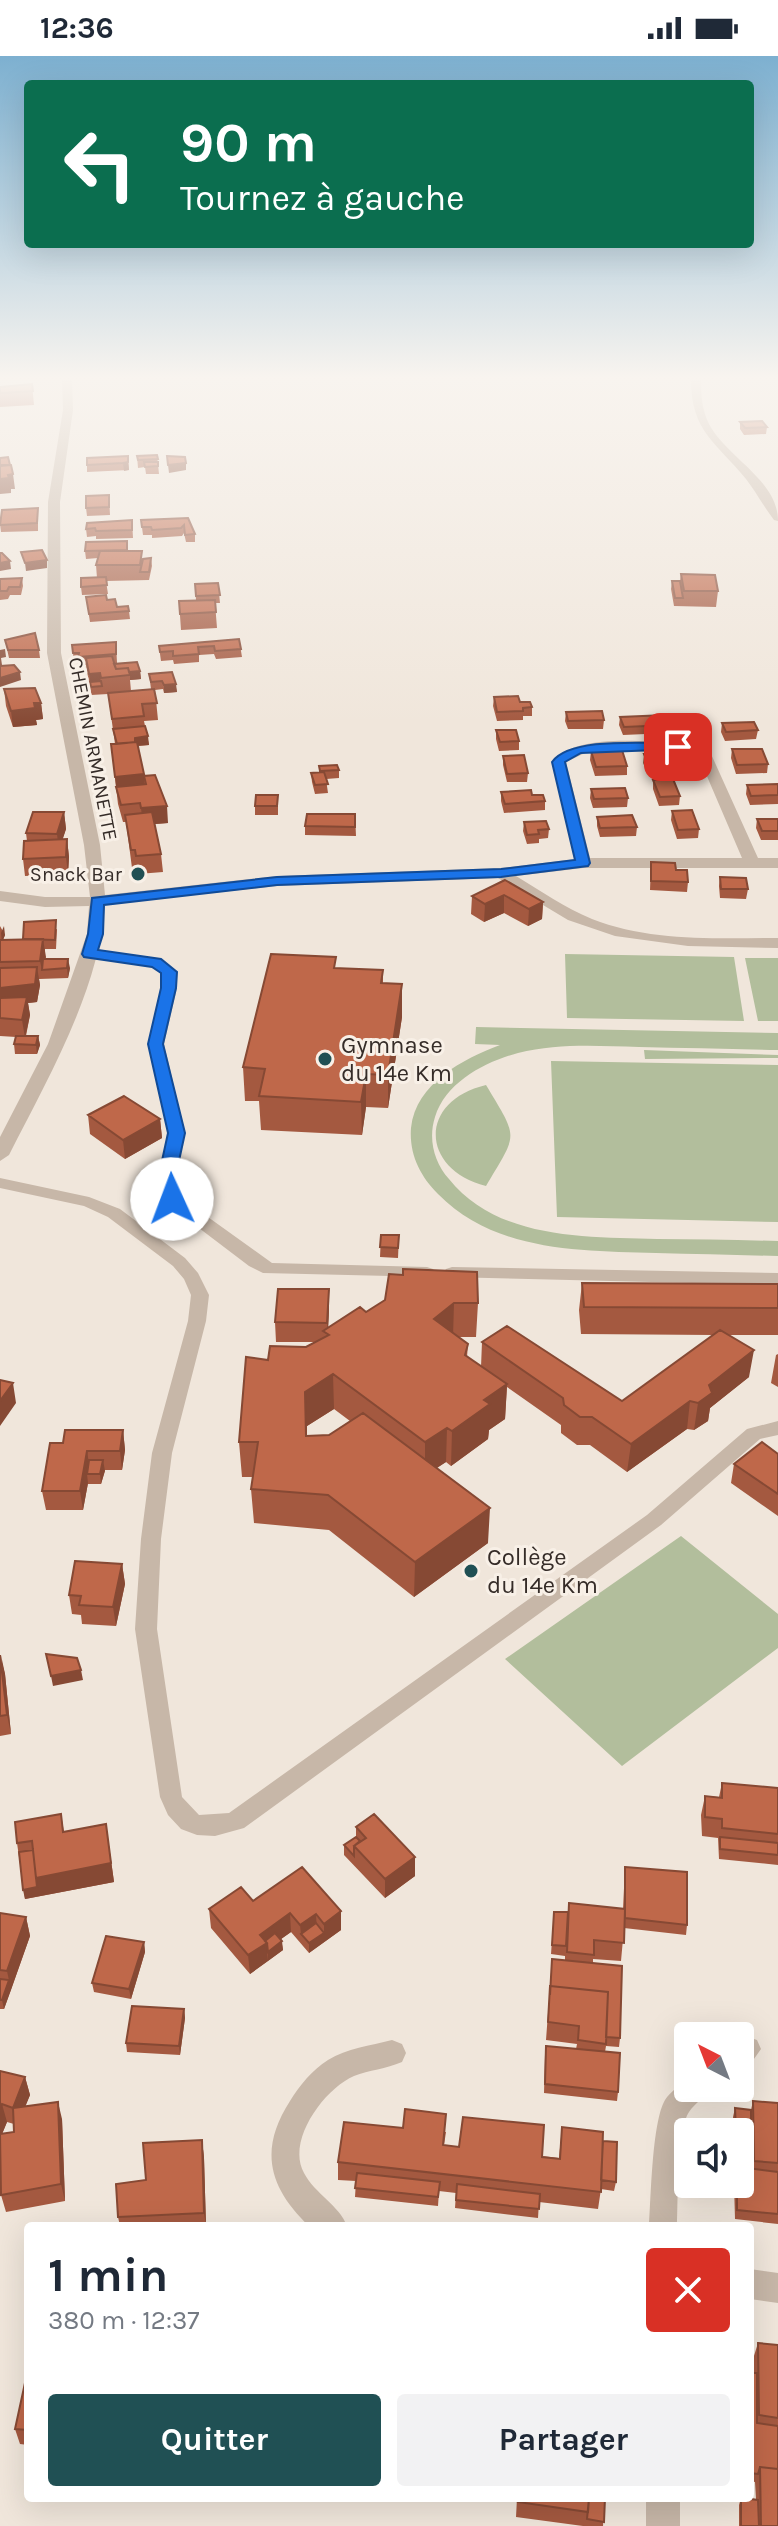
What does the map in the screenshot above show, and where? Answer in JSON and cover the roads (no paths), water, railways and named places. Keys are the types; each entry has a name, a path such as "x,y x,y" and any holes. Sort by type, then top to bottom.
{"street":[{"name":"CHEMIN ARMANETTE","path":"0,1155 57,1044 95,934 97,901 92,845 54,653 55,495"},
{"path":"762,495 778,518"},
{"path":"583,863 559,762 562,758 578,750 678,747 706,757 752,863"},
{"path":"0,896 45,902 97,901 277,881 501,873 583,863 778,863"},
{"path":"501,873 564,911 598,926 642,936 704,943 778,943"},
{"path":"326,2222 294,2185 283,2154 298,2113 323,2079 342,2066 392,2053"},
{"path":"754,2285 778,2288"},
{"path":"663,2502 663,2526"}],"lane":[{"path":"90,954 156,963 169,972 169,988 156,1044 177,1133 169,1170 172,1199 255,1262 269,1269 778,1279"},
{"path":"0,1183 89,1202 114,1213 179,1262 192,1277 200,1295 197,1321 162,1453 151,1539 146,1629 171,1797 178,1814 194,1825 214,1828 236,1821 654,1520 754,1434 778,1428"},
{"path":"663,2222 666,2162 675,2107 681,2102"}],"place":[{"name":"Snack Bar","path":"138,874"},
{"name":"Gymnase du 14e Km","path":"325,1059"},
{"name":"Collège du 14e Km","path":"471,1571"}]}
